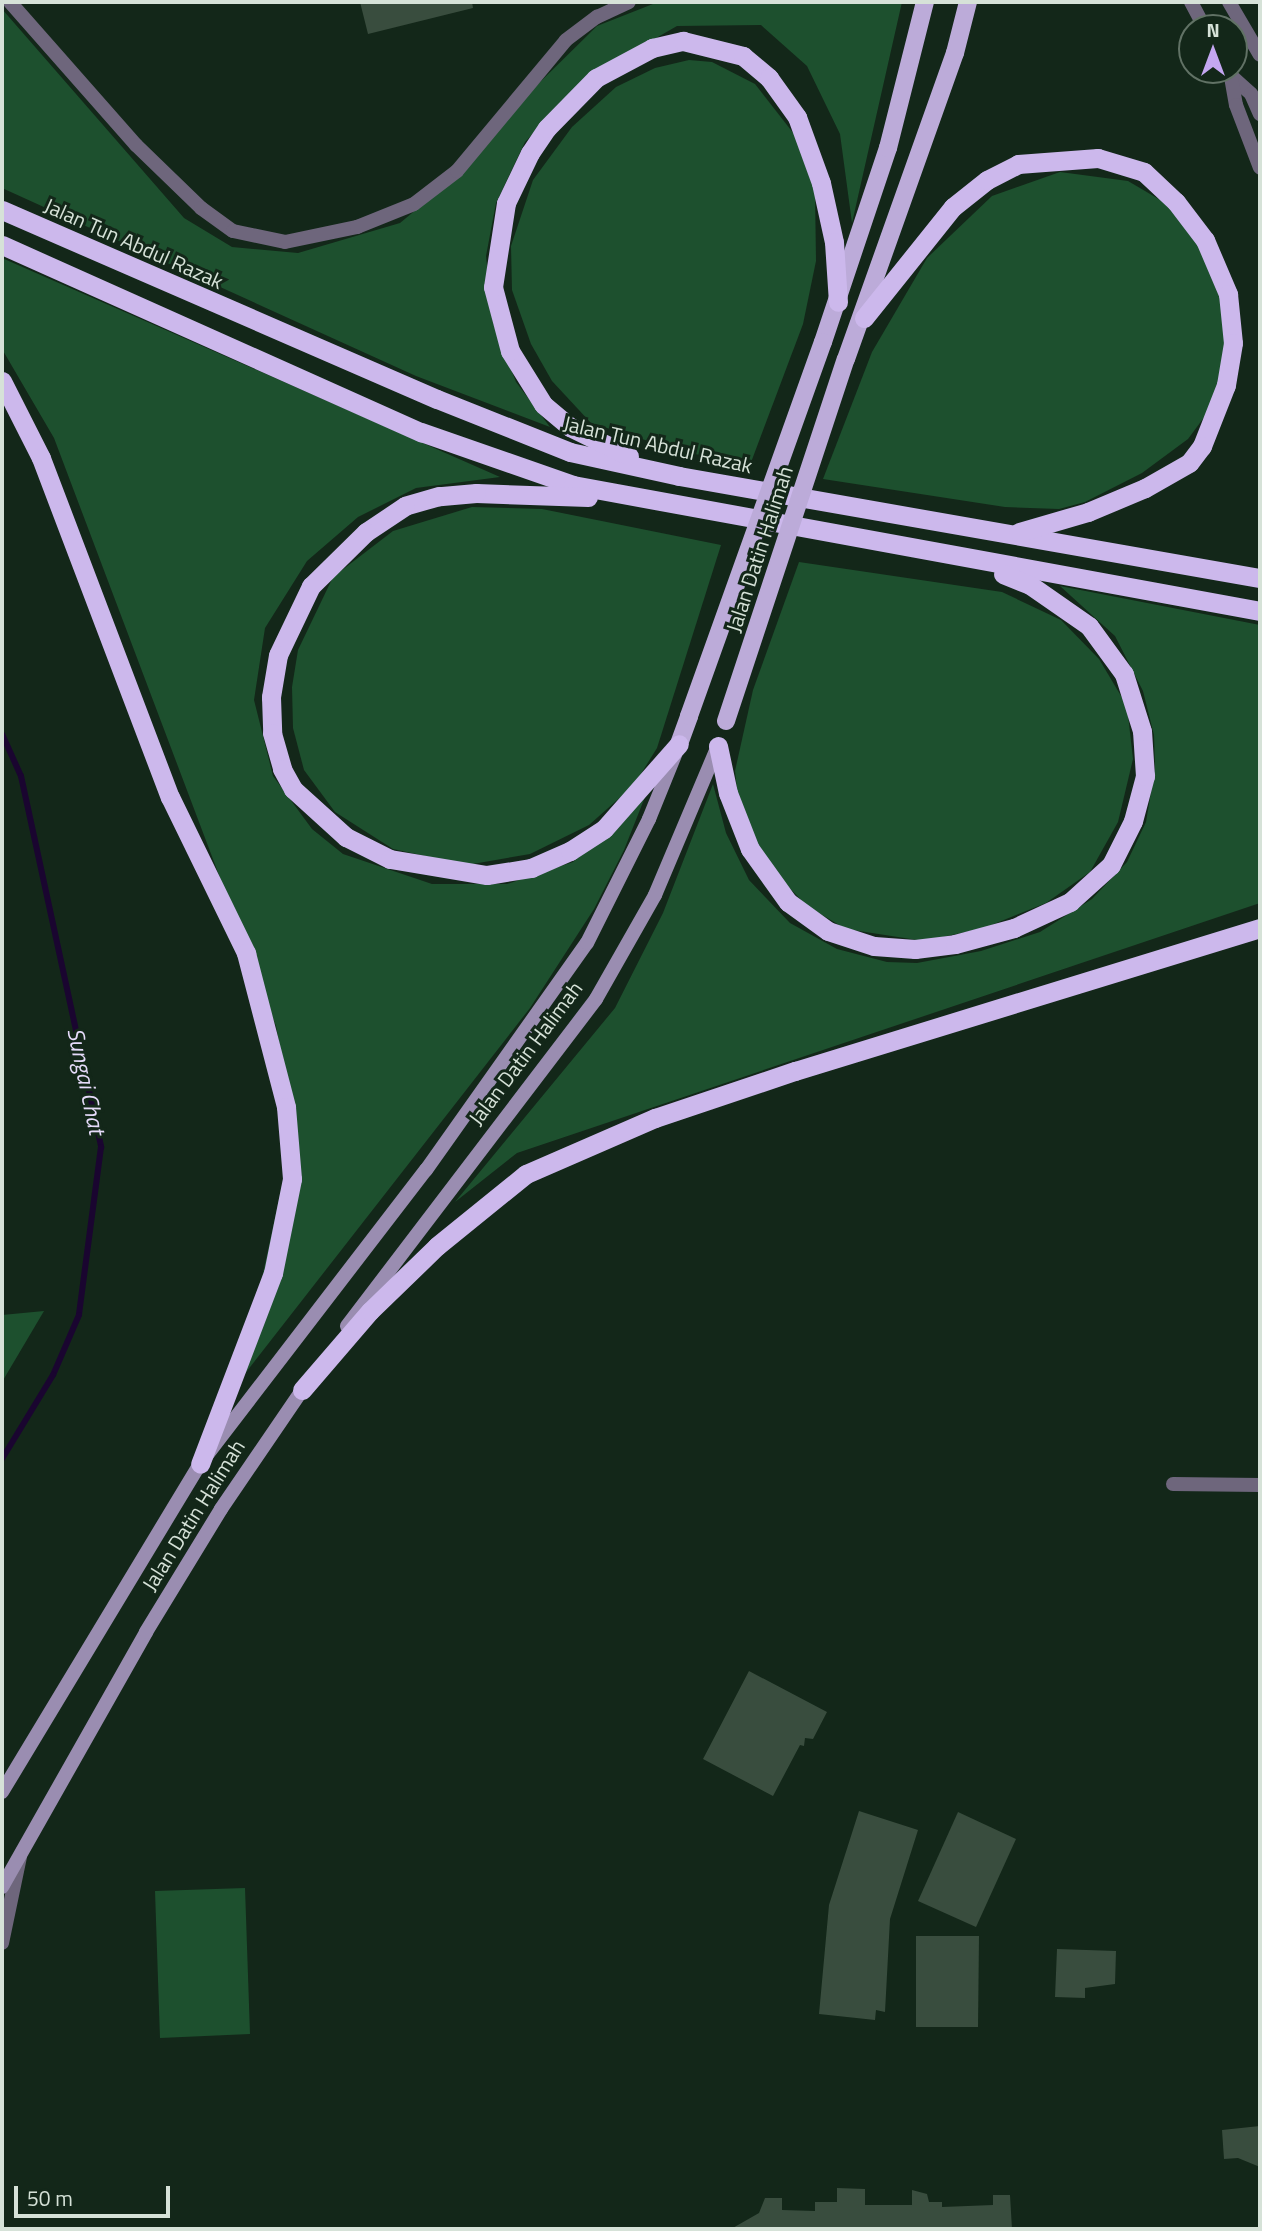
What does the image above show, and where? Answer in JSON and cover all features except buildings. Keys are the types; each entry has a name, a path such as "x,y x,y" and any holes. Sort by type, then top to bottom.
{"highway":[{"path":"679,476 615,451 570,427 543,404 510,351 499,320 495,259 506,203 530,153 565,108 596,78 652,48 683,41 743,56 769,78 797,117 810,148 830,211 838,302"},
{"path":"864,318 953,207 987,180 1018,164 1098,158 1144,172 1177,202 1205,240 1228,294 1233,343 1226,384 1202,446 1189,463 1145,488 1088,512 1014,533"},
{"name":"Jalan Tun Abdul Razak","path":"2,209 570,452 679,476 1260,578"},
{"path":"2,245 421,432 522,470 631,498 1260,611"},
{"path":"2,381 41,458 170,797 246,953 286,1107 292,1179 273,1273 200,1464"},
{"path":"631,498 475,493 439,496 405,506 376,525 311,586 294,615 278,654 271,697 272,733 293,789 346,837 390,859 486,875 531,868 570,852 604,829 679,744"},
{"path":"718,746 728,793 750,849 788,902 828,931 874,946 955,944 1014,928 1070,902 1111,864 1133,821 1145,776 1142,731 1124,674 1089,626 1030,585 967,560"},
{"path":"302,1390 370,1311 437,1246 526,1174 655,1118 795,1071 1260,928"}],"main road":[{"name":"Jalan Datin Halimah","path":"2,1792 200,1464 426,1170 587,943 649,819 679,744 838,302 899,110 925,2"},
{"name":"Jalan Datin Halimah","path":"2,1887 23,1842 221,1509 393,1261 596,999 655,895 718,746 846,359 864,318 955,53 968,2"}],"street":[{"path":"10,2 136,145 201,208 233,231 285,242 357,227 414,204 457,171 566,40 597,17 629,2"},
{"path":"1229,2 1260,55"},
{"path":"1232,84 1260,168"},
{"path":"1240,84 1251,94 1260,114"},
{"path":"1173,1484 1260,1486"},
{"path":"2,1943 23,1842"}],"green space":[{"path":"658,2 902,2 852,223 840,134 807,66 761,25 677,26 583,80 525,142 496,203 486,256 493,323 516,382 550,427 416,376 2,188 2,9 184,218 232,247 298,253 400,223 470,165 531,91 597,26"},
{"path":"689,60 712,62 755,84 794,134 815,192 816,261 803,324 750,465 680,451 591,423 552,381 531,344 512,290 511,246 533,180 572,127 616,87 655,68"},
{"path":"1060,172 1128,181 1162,201 1206,246 1235,344 1222,393 1188,439 1142,473 1085,502 1059,509 1005,507 823,479 872,352 927,258 992,196"},
{"path":"2,258 500,477 416,488 358,517 307,561 265,628 254,700 273,776 312,829 343,854 432,884 507,884 573,862 630,814 649,787 624,850 594,909 530,1008 240,1380 295,1125 276,1026 54,438 2,349"},
{"path":"472,507 542,509 721,545 657,748 634,785 589,825 530,854 467,865 393,849 335,812 304,770 293,728 292,687 298,650 333,577 393,531"},
{"path":"799,562 1002,592 1061,620 1099,659 1127,706 1133,759 1118,822 1090,872 1046,903 984,928 924,941 846,929 807,906 775,873 753,839 738,798 735,771 753,690"},
{"path":"1060,586 1260,625 1260,903 517,1153 455,1202 615,1008 663,913 713,784 726,833 749,880 790,923 837,949 887,962 917,963 981,951 1040,932 1092,899 1127,862 1146,822 1155,768 1154,735 1143,691 1115,636"},
{"path":"44,1311 2,1382 2,1315"},
{"path":"245,1888 250,2034 160,2038 155,1891"}],"waterway":[{"name":"Sungai Chat","path":"2,734 21,776 101,1147 79,1315 53,1375 2,1459"}]}
